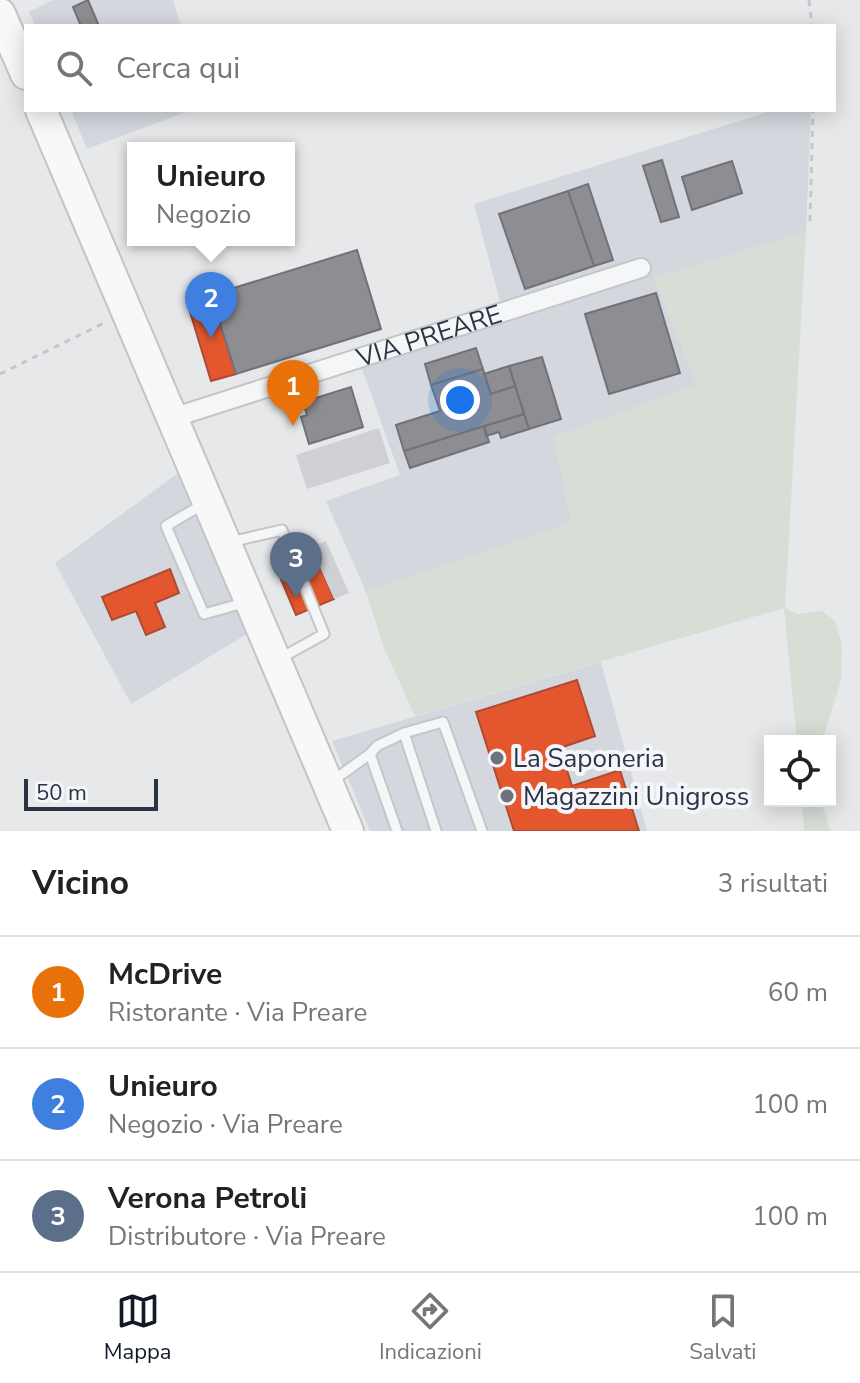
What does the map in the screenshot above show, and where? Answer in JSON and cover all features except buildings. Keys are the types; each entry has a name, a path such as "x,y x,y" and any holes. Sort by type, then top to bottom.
{"main road":[{"path":"0,14 24,69"},
{"path":"42,112 348,831"}],"street":[{"name":"VIA PREARE","path":"172,418 641,268"}],"lane":[{"path":"208,502 166,526 204,614 250,601"},
{"path":"225,543 282,530 324,634 276,661"},
{"path":"328,784 377,746 404,733 443,722 482,831"},
{"path":"404,733 436,831"},
{"path":"370,754 397,831"}],"path":[{"path":"809,0 812,24"},
{"path":"810,221 813,112"},
{"path":"0,374 128,311"}],"shaded area":[{"path":"53,0 173,0 180,24 34,24 29,12"},
{"path":"72,112 186,112 87,149"},
{"path":"768,112 811,112 806,232 654,278 697,385 554,437 572,523 366,592 326,501 400,475 361,366 502,309 474,204"},
{"path":"806,232 785,608 797,614 822,611 835,621 842,644 841,680 824,735 796,735 784,608 415,716 384,648 366,592 572,523 554,437 697,385 654,278"},
{"path":"181,471 247,634 131,704 55,563"},
{"path":"601,662 647,831 370,831 332,741"},
{"path":"802,807 823,807 830,831 804,831"}],"place":[{"name":"Unieuro","path":"211,338"},
{"name":"McDrive","path":"293,426"},
{"name":"Verona Petroli","path":"296,598"},
{"name":"La Saponeria","path":"497,758"},
{"name":"Magazzini Unigross","path":"507,796"}]}
